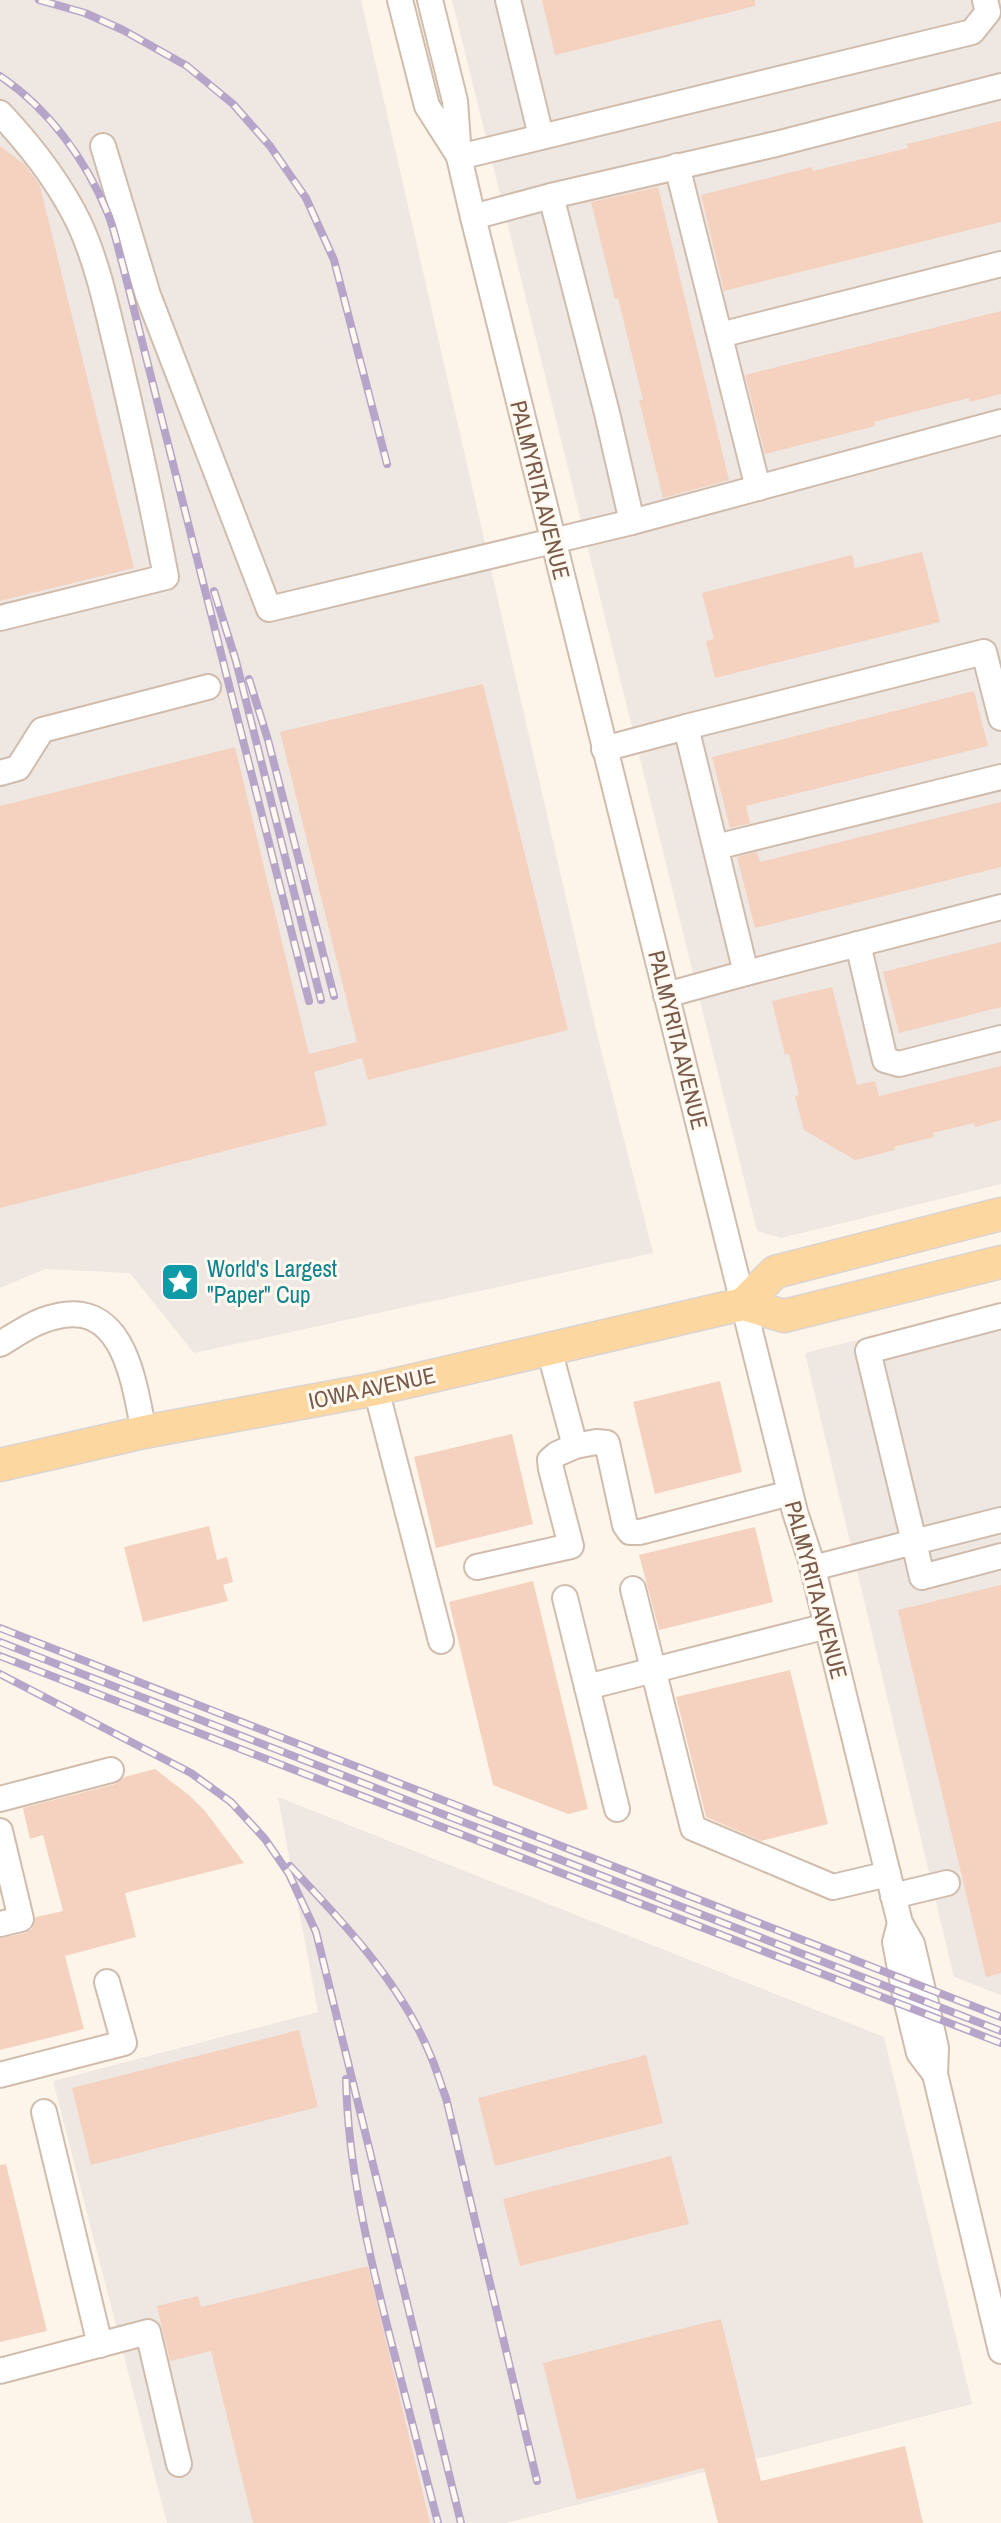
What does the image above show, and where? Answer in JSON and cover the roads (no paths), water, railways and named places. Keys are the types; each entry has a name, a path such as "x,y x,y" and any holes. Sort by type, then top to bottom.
{"main road":[{"path":"743,1304 775,1272 1001,1214"},
{"name":"IOWA AVENUE","path":"0,1465 144,1432 376,1389 743,1304 784,1316 1001,1262"}],"street":[{"name":"PALMYRITA AVENUE","path":"400,0 427,106 459,157"},
{"name":"PALMYRITA AVENUE","path":"430,0 455,101 459,157 551,539 790,1493 813,1568 900,1923 912,1944 936,2048 935,2074 1001,2351"},
{"path":"508,0 541,136"},
{"path":"459,157 972,32 988,12 985,0"},
{"path":"473,217 1001,86"},
{"path":"0,113 32,147 52,176 80,225 100,279 147,478 166,577 0,618"},
{"path":"103,146 148,295 269,609 551,539 632,522 1001,422"},
{"path":"677,166 758,488"},
{"path":"551,196 632,522"},
{"path":"720,335 1001,264"},
{"path":"604,749 984,652 1001,718"},
{"path":"0,773 18,768 42,730 208,687"},
{"path":"686,727 746,972"},
{"path":"716,847 1001,777"},
{"path":"666,995 1001,907"},
{"path":"858,944 885,1060 899,1064 1001,1038"},
{"path":"0,1343 55,1316 84,1315 106,1327 125,1352 144,1432"},
{"path":"1001,1316 868,1351 922,1577 1001,1556"},
{"path":"549,1349 575,1446"},
{"path":"376,1389 441,1641"},
{"path":"477,1567 571,1546 550,1460 575,1446 607,1443 625,1525 629,1532 640,1532 790,1493"},
{"path":"813,1568 1001,1520"},
{"path":"633,1589 693,1828 833,1887 947,1883"},
{"path":"565,1598 617,1809"},
{"path":"587,1687 827,1626"},
{"path":"0,1799 111,1770"},
{"path":"0,1831 22,1919 0,1924"},
{"path":"0,2076 124,2043 107,1982"},
{"path":"44,2112 100,2344"},
{"path":"0,2371 148,2332 180,2464"}],"railway":[{"path":"39,0 85,13 123,30 187,66 233,104 270,146 306,198 334,260 387,464"},
{"path":"0,76 34,104 64,137 89,174 110,220 309,1001"},
{"path":"214,591 236,661 321,1000"},
{"path":"249,679 268,740 334,996"},
{"path":"0,1628 1001,2017"},
{"path":"0,1642 1001,2031"},
{"path":"0,1656 1001,2043"},
{"path":"0,1674 191,1773 231,1802 265,1839 289,1874 316,1932 461,2523"},
{"path":"290,1866 349,1931 386,1977 417,2026 431,2058 446,2098 537,2481"},
{"path":"346,2079 355,2179 368,2244 438,2523"}],"place":[{"name":"World's Largest \"Paper\" Cup","path":"180,1282"}]}
